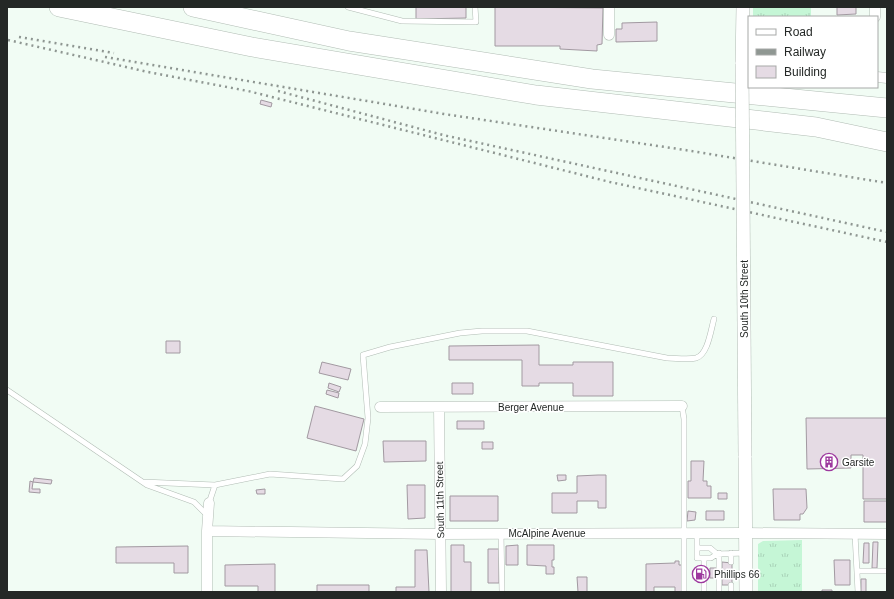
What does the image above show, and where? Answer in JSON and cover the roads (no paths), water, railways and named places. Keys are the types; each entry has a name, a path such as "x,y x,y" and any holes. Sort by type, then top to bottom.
{"highway":[{"path":"59,7 252,47 536,95 816,127 887,130"},
{"path":"193,7 349,41 592,79 887,108"},
{"path":"816,127 887,142"}],"street":[{"path":"609,7 609,34"},
{"name":"South 10th Street","path":"743,7 745,50 742,64 746,592"},
{"name":"Berger Avenue","path":"380,407 682,406"},
{"name":"South 11th Street","path":"438,408 441,592"},
{"path":"207,592 207,531 209,503"},
{"name":"McAlpine Avenue","path":"207,531 440,534 745,532 887,534"}],"lane":[{"path":"348,7 402,21 476,22 475,7"},
{"path":"143,482 215,485 270,474 343,479 357,466 365,444 368,418 363,355 390,347 460,333 482,331 527,331 667,358 697,358 706,349 714,319"},
{"path":"7,390 147,485 194,502 208,516"},
{"path":"682,406 684,419 684,592"},
{"path":"209,503 215,485"},
{"path":"501,533 502,592"},
{"path":"696,533 697,558 711,558 718,553"},
{"path":"855,534 858,592"},
{"path":"697,548 710,548 718,553 746,553"},
{"path":"718,553 719,568"},
{"path":"731,553 731,562"},
{"path":"704,558 704,592"},
{"path":"857,571 887,571"},
{"path":"719,578 719,592"},
{"path":"731,585 731,592"}],"railway":[{"path":"19,37 114,53"},
{"path":"8,40 148,72 248,91 610,182 887,242"},
{"path":"105,57 444,114 685,150 887,183"},
{"path":"278,91 443,135 887,232"}],"place":[{"name":"Garsite","path":"829,462"},
{"name":"Phillips 66","path":"701,574"}]}
